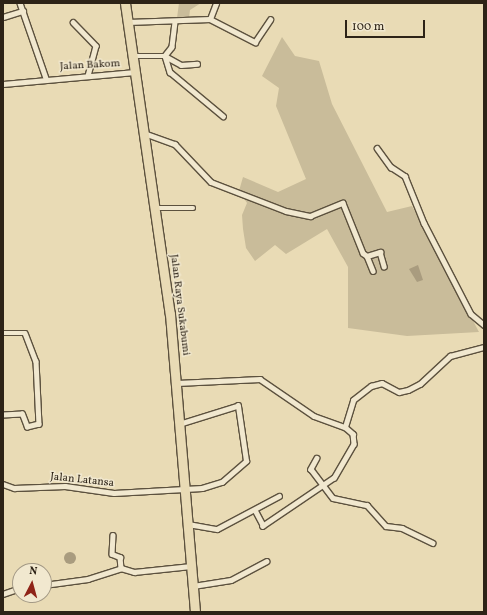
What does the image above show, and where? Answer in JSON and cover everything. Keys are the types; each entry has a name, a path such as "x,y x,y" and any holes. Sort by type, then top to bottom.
{"highway":[{"name":"Jalan Raya Sukabumi","path":"126,3 181,424 187,524 195,612"}],"street":[{"path":"20,3 46,78"},
{"path":"210,19 216,3"},
{"path":"3,17 23,11"},
{"path":"128,22 175,22 210,19 253,42 270,20"},
{"path":"73,22 96,46 88,75"},
{"path":"165,56 172,47 175,22"},
{"path":"132,56 165,56 181,65 197,64"},
{"path":"165,56 172,75 223,116"},
{"name":"Jalan Bakom","path":"3,84 46,78 134,72"},
{"path":"142,133 175,144 211,182 286,211 310,216 343,203 373,271"},
{"path":"378,148 391,166 405,176 424,223 471,314 484,325"},
{"path":"153,208 193,208"},
{"path":"367,256 380,252 384,266"},
{"path":"3,333 25,333 36,361 39,424 29,427 22,414 3,415"},
{"path":"345,426 353,400 371,386 382,383 401,392 408,390 420,384 450,356 484,347"},
{"path":"176,383 256,378 314,416 345,426 353,434 354,444 334,478 263,526 255,511"},
{"name":"Jalan Latansa","path":"3,484 14,488 65,486 114,493 185,489 222,482 246,458 238,406 181,424"},
{"path":"317,458 311,469 322,485 336,500 371,508 386,526 402,528 433,543"},
{"path":"187,524 217,530 255,511 279,496"},
{"path":"113,535 112,554 120,556 121,568"},
{"path":"193,586 231,580 266,561"},
{"path":"52,584 88,579 121,568 134,572 192,566"}],"shaded area":[{"path":"179,3 201,3 190,10 189,18 177,18"},
{"path":"282,37 295,56 319,61 332,104 387,212 412,206 479,332 407,336 348,328 348,267 327,229 286,254 275,245 255,261 246,248 242,215 247,203 239,191 243,177 278,192 306,179 276,106 279,88 262,76"},
{"path":"418,265 423,280 417,282 409,269"},
{"path":"70,552 74,554 76,558 74,562 70,564 66,562 64,558 66,554"}]}
